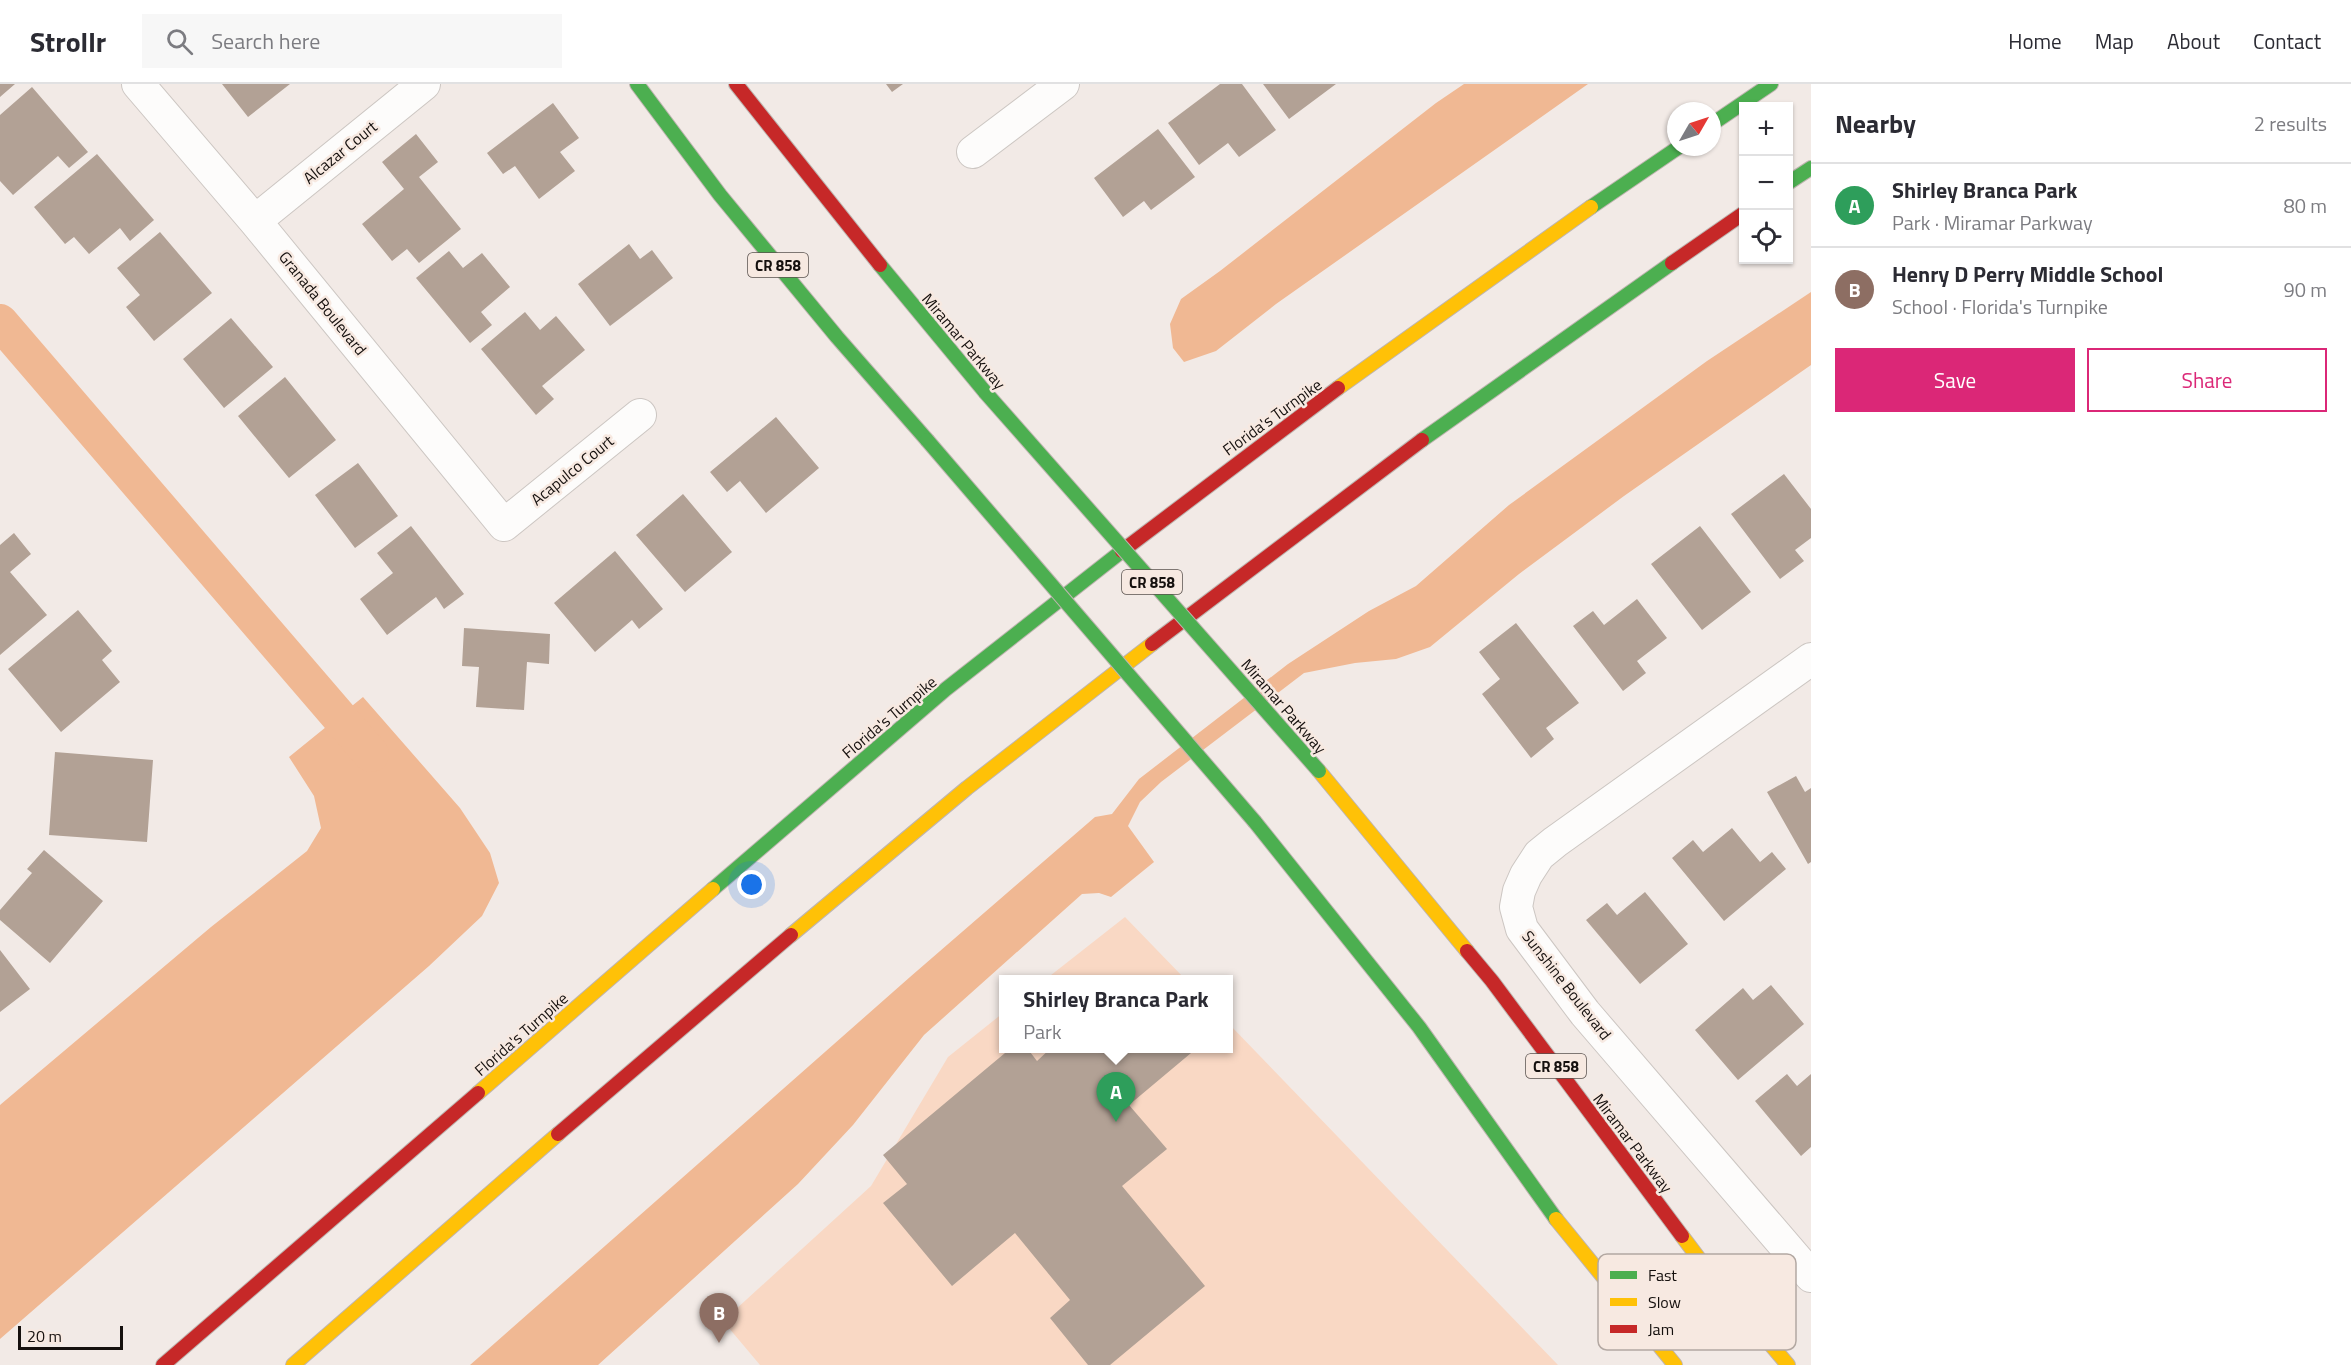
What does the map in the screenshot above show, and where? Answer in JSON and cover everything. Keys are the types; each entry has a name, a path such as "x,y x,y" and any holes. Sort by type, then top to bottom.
{"main road":[{"name":"CR 858","path":"637,84 720,195 837,337 1255,822 1419,1027 1544,1204 1598,1272"},
{"name":"Miramar Parkway","path":"736,84 897,287 985,392 1319,771 1492,981 1696,1254"},
{"path":"1721,118 1771,84"},
{"name":"Florida's Turnpike","path":"163,1365 854,768 984,659 1159,522 1281,431 1545,240 1667,155"},
{"path":"1793,180 1811,168"},
{"path":"294,1365 716,997 967,788 1351,492 1608,306 1739,216"},
{"name":"CR 858","path":"1662,1350 1675,1365"},
{"name":"Miramar Parkway","path":"1775,1350 1788,1365"}],"street":[{"name":"Granada Boulevard","path":"138,84 255,220 504,525"},
{"name":"Alcazar Court","path":"255,220 424,84"},
{"path":"973,152 1063,84"},
{"name":"Acapulco Court","path":"504,525 639,415"},
{"name":"Sunshine Boulevard","path":"1792,1254 1585,1012 1522,929 1516,907 1519,891 1526,875 1539,855 1811,659"},
{"name":"Sunshine Boulevard","path":"1796,1258 1811,1276"}],"shaded area":[{"path":"1464,84 1588,84 1276,304 1216,351 1184,362 1173,348 1170,324 1181,299 1436,103"},
{"path":"1811,292 1811,365 1624,496 1519,574 1430,647 1396,659 1355,663 1304,673 1161,782 1140,802 1128,826 1154,862 1111,897 1099,893 1082,894 924,1035 853,1125 798,1184 598,1365 470,1365 1095,817 1112,814 1139,779 1288,664 1369,611 1416,586 1509,505 1707,361"},
{"path":"363,697 460,808 490,853 499,883 482,916 429,966 0,1339 0,1105 211,927 307,851 321,828 314,796 289,757"},
{"path":"1125,917 1181,975 1051,975"},
{"path":"999,1016 999,1053 1233,1053 1233,1028 1558,1365 760,1365 723,1321 871,1186 948,1057"}],"building":[{"path":"0,84 15,84 0,97"},
{"path":"222,84 290,84 248,117"},
{"path":"886,84 903,84 892,92"},
{"path":"1220,84 1242,84 1276,130 1239,157 1228,143 1199,165 1168,123"},
{"path":"1263,84 1336,84 1289,119"},
{"path":"32,87 88,152 69,168 58,156 13,195 0,181 0,115"},
{"path":"553,103 579,138 560,152 575,171 539,199 515,166 503,174 487,153"},
{"path":"1158,129 1195,177 1151,210 1144,201 1123,217 1094,178"},
{"path":"416,134 438,162 419,177 461,229 419,263 407,249 392,261 362,224 404,189 382,162"},
{"path":"97,154 154,220 130,241 120,228 89,254 74,237 65,244 34,207"},
{"path":"160,232 212,293 154,341 126,307 140,295 117,268"},
{"path":"629,244 640,259 652,250 673,278 610,326 578,284"},
{"path":"449,251 463,268 482,253 510,287 481,312 492,325 470,343 416,278"},
{"path":"525,312 540,330 556,316 585,350 542,386 554,399 536,415 481,349"},
{"path":"231,318 273,367 224,408 183,359"},
{"path":"285,377 336,440 289,478 238,416"},
{"path":"776,417 819,468 766,513 740,481 727,492 710,472"},
{"path":"358,463 398,516 355,548 315,495"},
{"path":"1784,474 1811,509 1811,538 1795,550 1804,561 1780,579 1731,514"},
{"path":"683,494 732,552 685,592 636,535"},
{"path":"411,526 464,594 444,609 436,597 387,635 360,599 393,573 377,553"},
{"path":"1700,526 1751,592 1702,630 1651,564"},
{"path":"14,533 31,554 10,572 47,615 0,655 0,545"},
{"path":"615,551 663,609 639,629 632,620 595,652 554,603"},
{"path":"1637,599 1667,638 1637,661 1646,673 1623,691 1573,626 1593,611 1604,625"},
{"path":"78,610 112,651 102,660 120,682 61,732 8,669"},
{"path":"1516,623 1579,703 1546,728 1554,739 1531,758 1482,694 1500,679 1479,652"},
{"path":"464,628 550,634 549,664 527,662 524,710 476,707 479,667 462,666"},
{"path":"55,752 153,760 147,842 49,835"},
{"path":"1796,776 1805,792 1811,788 1811,862 1808,864 1767,792"},
{"path":"1732,828 1760,862 1772,852 1786,869 1724,921 1672,858 1693,840 1703,852"},
{"path":"44,850 103,901 50,963 0,920 0,910 32,873 27,869"},
{"path":"1645,892 1688,944 1640,984 1586,920 1607,903 1617,915"},
{"path":"0,950 30,989 0,1012"},
{"path":"1771,985 1804,1024 1738,1080 1695,1030 1743,988 1753,1000"},
{"path":"1005,1053 1031,1053 1037,1061 1046,1053 1191,1053 1129,1105 1167,1149 1122,1186 1205,1286 1110,1365 1088,1365 1050,1318 1070,1300 1015,1233 952,1286 883,1203 907,1184 883,1155"},
{"path":"1787,1074 1797,1086 1811,1074 1811,1147 1801,1156 1755,1101"}],"waterway":[{"path":"0,322 371,754"}],"traffic: fast":[{"path":"637,84 720,195 837,337 927,440"},
{"path":"1721,118 1771,84"},
{"path":"1591,207 1667,155"},
{"path":"1793,180 1811,168"},
{"path":"1422,440 1672,263"},
{"path":"880,265 985,392"},
{"path":"985,392 1319,771"},
{"path":"927,440 1255,822"},
{"path":"713,889 946,689 1122,551"},
{"path":"1255,822 1419,1027 1556,1219"}],"traffic: slow":[{"path":"1338,388 1591,207"},
{"path":"791,935 967,788 1152,644"},
{"path":"1319,771 1467,951"},
{"path":"478,1093 713,889"},
{"path":"293,1365 558,1134"},
{"path":"1556,1219 1598,1271"},
{"path":"1682,1236 1696,1254"},
{"path":"1663,1350 1675,1365"},
{"path":"1775,1350 1788,1365"}],"traffic: jam":[{"path":"736,84 880,265"},
{"path":"1672,263 1739,216"},
{"path":"1122,551 1338,388"},
{"path":"1152,644 1422,440"},
{"path":"558,1134 791,935"},
{"path":"1467,951 1492,981 1682,1236"},
{"path":"163,1365 478,1093"}],"place":[{"name":"Shirley Branca Park","path":"1116,1122"},
{"name":"Henry D Perry Middle School","path":"719,1343"}]}
